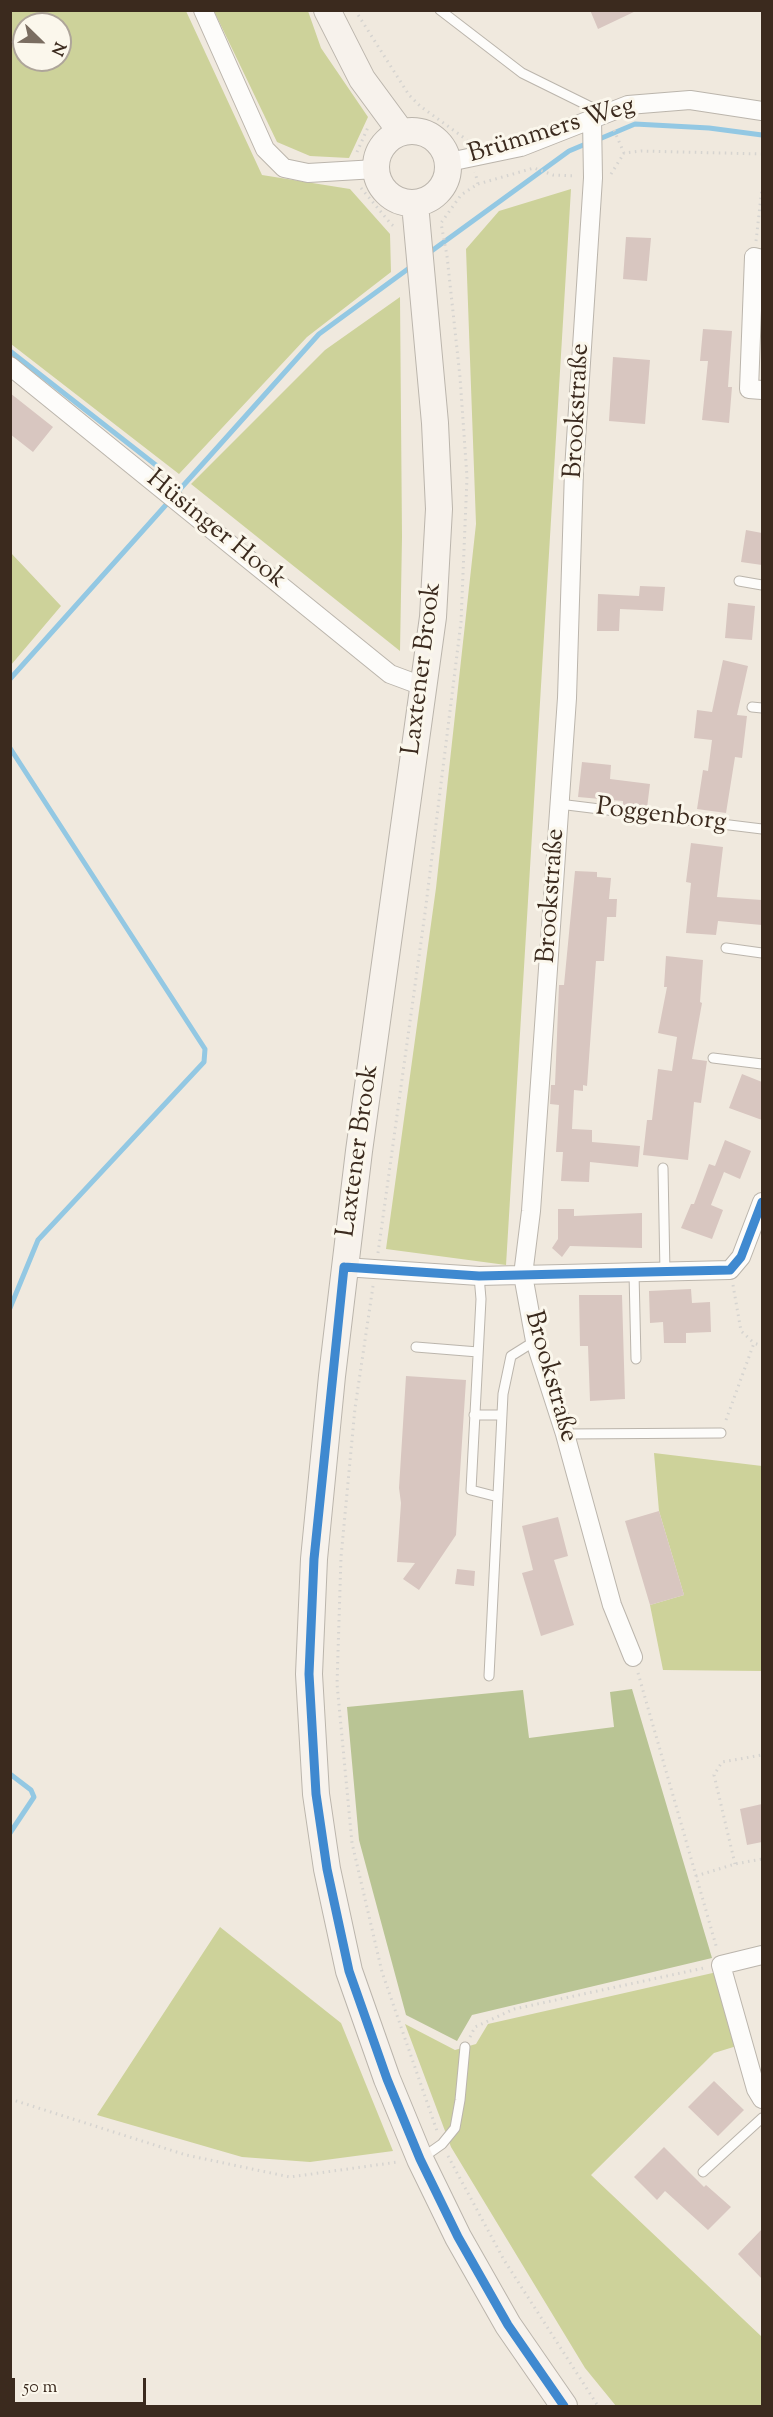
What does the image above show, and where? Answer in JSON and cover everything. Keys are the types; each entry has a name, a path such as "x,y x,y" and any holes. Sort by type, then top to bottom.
{"street":[{"path":"203,10 265,149 284,168 308,173 376,169"},
{"path":"327,10 362,79 400,132"},
{"name":"Brümmers Weg","path":"460,160 521,147 628,105 690,100 762,111"},
{"name":"Brookstraße","path":"595,119 574,470 567,698 531,1211 523,1275 535,1341 565,1434 612,1605 633,1657"},
{"path":"417,130 432,136 460,160 433,197 415,204 400,202 388,194 379,183 376,169 379,154 387,141 400,132 417,130"},
{"name":"Laxtener Brook","path":"415,204 435,423 439,509 433,617 344,1267 314,1559 309,1674 316,1794 327,1869 349,1971 387,2079 420,2159 458,2237 502,2315 564,2406"},
{"path":"758,258 756,358 749,389 762,390"},
{"name":"Hüsinger Hook","path":"10,366 390,674 424,687"},
{"path":"344,1267 376,1271 479,1276 730,1270 741,1257 762,1202"},
{"path":"762,1955 721,1965 756,2089 762,2099"}],"lane":[{"path":"440,10 522,73 595,119"},
{"path":"739,581 762,585"},
{"name":"Poggenborg","path":"559,804 762,829"},
{"path":"726,948 762,953"},
{"path":"713,1058 762,1064"},
{"path":"663,1168 665,1273"},
{"path":"634,1273 636,1359"},
{"path":"479,1276 481,1299 471,1490 498,1497"},
{"path":"489,1676 503,1394 511,1356 535,1341"},
{"path":"416,1347 477,1352"},
{"path":"474,1415 502,1415"},
{"path":"565,1434 721,1432"},
{"path":"420,2159 442,2144 455,2128 465,2047"},
{"path":"703,2172 762,2118"}],"path":[{"path":"356,10 409,95 469,143 460,160 478,184"},
{"path":"620,143 624,153 762,154"},
{"path":"447,256 441,224 461,195 478,184 534,168 553,175"},
{"path":"758,258 762,188"},
{"path":"730,1270 741,1331 754,1343 762,1346"},
{"path":"721,1432 754,1343"},
{"path":"465,2047 475,2026 514,2008 721,1965 633,1657"},
{"path":"735,1864 714,1775 722,1762 762,1755"},
{"path":"696,1876 735,1864 762,1859"},
{"path":"10,2099 186,2155 290,2177 420,2159"}],"green space":[{"path":"10,11 186,11 262,175 350,189 390,234 391,272 307,337 179,474 11,344"},
{"path":"214,11 308,11 321,48 368,117 349,158 310,156 277,142"},
{"path":"571,189 506,1265 386,1249 436,888 476,524 466,249 499,211"},
{"path":"400,297 402,537 400,651 191,484 325,350"},
{"path":"11,553 61,606 11,665"},
{"path":"654,1453 762,1466 762,1671 663,1670 650,1605 684,1595 659,1511"},
{"path":"632,1689 712,1958 472,2015 457,2041 406,2015 359,1840 347,1707 523,1690 529,1738 614,1727 610,1692"},
{"path":"220,1927 341,2023 393,2151 310,2162 242,2157 97,2115"},
{"path":"717,1972 740,2045 714,2053 591,2175 762,2337 762,2406 616,2406 585,2368 451,2147 405,2024 455,2050 476,2044 488,2024"}],"building":[{"path":"590,10 638,10 598,29"},
{"path":"626,237 651,238 647,281 623,279"},
{"path":"703,329 732,331 728,387 732,387 729,423 702,420 708,361 700,361"},
{"path":"613,357 650,360 645,424 609,421"},
{"path":"10,393 53,427 33,452 10,434"},
{"path":"746,530 762,533 762,565 741,562"},
{"path":"640,586 665,587 663,611 620,609 619,631 597,631 598,594 639,596"},
{"path":"728,603 755,606 752,640 725,638"},
{"path":"723,660 748,666 737,715 747,716 742,758 735,757 726,813 697,809 703,770 708,771 712,740 694,738 697,710 712,712"},
{"path":"582,762 611,765 610,779 650,784 647,808 623,805 623,801 578,797"},
{"path":"691,843 723,847 717,897 762,900 762,925 718,921 716,935 686,933 691,883 686,882"},
{"path":"575,871 597,872 597,877 611,878 609,899 617,899 616,917 607,917 604,961 596,961 587,1086 583,1085 583,1091 574,1090 572,1129 592,1130 592,1142 640,1146 638,1167 590,1162 589,1182 561,1181 563,1152 556,1152 559,1105 550,1104 551,1085 555,1085 559,985 564,985"},
{"path":"666,956 703,960 700,1002 702,1003 692,1059 707,1061 701,1103 694,1102 688,1160 643,1155 647,1120 652,1120 658,1069 672,1071 677,1037 658,1033 667,987 664,987"},
{"path":"742,1074 762,1082 762,1120 729,1108"},
{"path":"725,1140 751,1151 740,1179 724,1172 711,1205 723,1210 712,1239 681,1228 691,1204 694,1204 709,1164 715,1166"},
{"path":"558,1209 574,1209 574,1216 642,1213 642,1248 570,1246 562,1257 552,1248 558,1239"},
{"path":"691,1289 692,1303 710,1302 711,1332 686,1333 686,1343 664,1343 663,1322 650,1323 649,1291"},
{"path":"579,1295 622,1295 625,1399 590,1401 588,1346 580,1346"},
{"path":"406,1376 466,1380 456,1535 419,1590 403,1579 415,1563 397,1562"},
{"path":"659,1511 684,1595 650,1605 625,1521"},
{"path":"558,1517 568,1556 554,1560 574,1625 541,1636 522,1573 533,1570 522,1526"},
{"path":"457,1569 475,1571 474,1586 455,1584"},
{"path":"762,1804 762,1842 747,1845 740,1809"},
{"path":"714,2081 744,2110 718,2136 688,2107"},
{"path":"664,2147 704,2187 706,2185 731,2207 708,2230 665,2191 657,2200 634,2177"},
{"path":"762,2229 762,2279 738,2254"}],"waterway":[{"path":"597,140 635,124 709,128 762,135"},
{"path":"426,255 569,151 588,143"},
{"path":"10,679 319,334 412,266"},
{"path":"10,351 157,466"},
{"path":"10,748 205,1049 204,1062 38,1240 10,1308"},
{"path":"10,1774 31,1790 34,1797 10,1833"}],"transit line":[{"path":"344,1267 479,1276 730,1270 741,1257 762,1202"},
{"path":"344,1267 314,1559 309,1674 316,1794 327,1869 349,1971 387,2079 420,2159 458,2237 508,2325 564,2406"}]}
